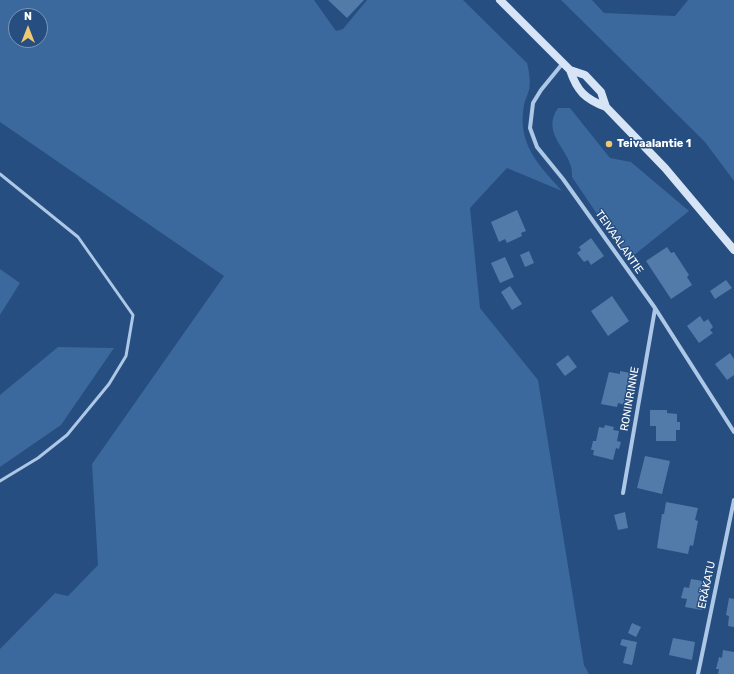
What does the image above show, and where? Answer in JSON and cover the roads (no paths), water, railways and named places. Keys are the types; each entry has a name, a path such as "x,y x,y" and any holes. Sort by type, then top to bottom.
{"main road":[{"path":"500,0 570,70 585,75 601,92 606,107"},
{"path":"570,70 575,85 591,101 606,107 665,168 734,250"}],"street":[{"name":"TEIVAALANTIE","path":"563,63 541,90 533,103 530,128 536,147 564,179 655,308 734,432"},
{"name":"RONINRINNE","path":"623,493 655,308"},
{"name":"ERÄKATU","path":"698,674 734,500"}],"lane":[{"path":"0,174 78,237 133,315 126,356 109,384 67,435 38,458 0,481"}],"place":[{"name":"Teivaalantie 1","path":"609,144"}]}
